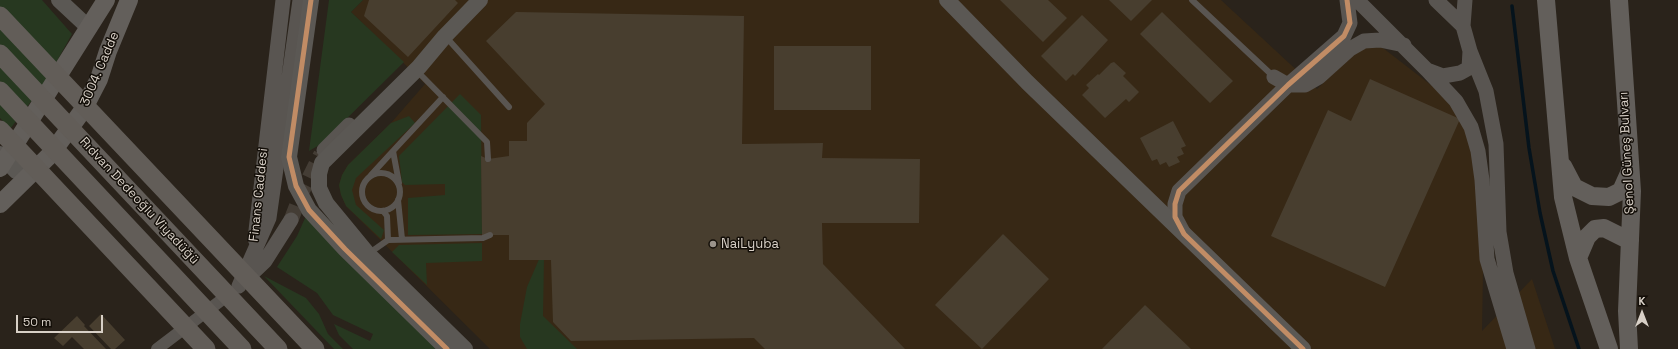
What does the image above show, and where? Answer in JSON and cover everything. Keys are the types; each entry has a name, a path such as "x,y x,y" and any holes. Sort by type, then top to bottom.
{"highway":[{"path":"0,16 315,349"},
{"name":"Rıdvan Dedeoğlu Viyadüğü","path":"0,54 278,349"},
{"name":"Rıdvan Dedeoğlu Viyadüğü","path":"0,91 242,349"},
{"path":"0,130 206,349"}],"main road":[{"path":"59,0 99,36 108,51"},
{"name":"3004. Cadde","path":"2,161 106,0"},
{"name":"3004. Cadde","path":"0,204 51,154 83,110 99,79 108,51 129,0"},
{"path":"311,0 289,157 296,186 309,210 345,249 447,349"},
{"path":"465,349 368,254 326,203 319,188 319,174 322,163 416,70 445,36 480,0"},
{"path":"947,0 1027,82 1303,349"},
{"name":"Şenol Güneş Bulvarı","path":"1620,2 1632,191 1628,311 1630,349"},
{"path":"1545,3 1563,197 1578,258 1609,349"},
{"path":"1560,160 1574,187 1592,196 1609,197 1621,191 1631,168"},
{"path":"2,161 16,171 29,174"},
{"path":"1578,258 1588,237 1595,229 1604,228 1630,241"}],"street":[{"name":"Finans Caddesi","path":"253,253 283,0"},
{"name":"Finans Caddesi","path":"253,253 269,218 300,0"},
{"path":"1184,234 1175,217 1175,204 1179,190 1287,87 1344,36 1350,23 1347,0"},
{"path":"1358,0 1404,45 1456,101 1471,127 1478,151 1482,180 1487,259 1514,349"},
{"path":"1436,0 1463,26"},
{"path":"1465,0 1463,26 1470,51 1486,91 1496,144 1499,232 1506,274 1528,349"},
{"path":"324,150 414,62 445,36"},
{"path":"1274,77 1287,87 1305,86 1319,77 1350,49 1364,41 1380,40 1404,45"},
{"path":"1427,70 1443,76 1460,73 1469,68 1470,51"},
{"path":"159,348 239,286 266,261 291,220"},
{"path":"239,286 253,253"}],"lane":[{"path":"1192,0 1274,77"},
{"path":"445,36 508,107"},
{"path":"416,70 487,142 488,159"},
{"path":"398,200 389,210 383,211 371,209 363,200 362,188 368,178 443,97"},
{"path":"393,151 399,187 398,200 402,239"},
{"path":"368,178 379,173 385,174 396,181 399,187"},
{"path":"383,211 387,216 388,240"},
{"path":"368,254 388,240 483,238 490,235"}],"shaded area":[{"path":"363,0 1221,0 1317,89 1370,38 1453,102 1473,142 1481,204 1483,273 1482,331 1532,279 1555,349 490,349 346,206 341,195 339,185 342,175 348,165 391,123 425,84 351,12"}],"green space":[{"path":"0,0 42,0 72,34 43,86 10,129 0,118"},
{"path":"329,0 363,0 351,12 404,62 321,144 309,151"},
{"path":"460,94 481,115 482,234 408,235 408,198 445,195 445,184 405,185 402,182 399,156"},
{"path":"409,116 415,123 356,178 352,190 356,205 384,230 381,239 346,206 341,195 339,185 342,175 348,165 391,123"},
{"path":"306,216 439,349 353,349 339,335 334,324 370,341 373,334 333,315 317,293 277,267 297,236"},
{"path":"482,243 482,261 426,263 427,285 392,252 399,245"},
{"path":"540,257 544,259 543,316 577,349 527,349 520,337 520,324 527,287"},
{"path":"264,276 306,298 319,314 328,334 343,349 334,349"}],"building":[{"path":"369,0 455,0 458,3 408,57 364,16"},
{"path":"1000,0 1048,0 1067,18 1043,42"},
{"path":"1109,0 1152,0 1131,21"},
{"path":"516,12 744,16 742,144 823,143 822,158 920,159 919,223 822,223 823,264 905,349 765,349 754,338 571,341 553,322 551,260 509,260 509,235 482,235 481,156 488,159 509,156 509,141 527,141 527,123 545,104 486,41"},
{"path":"1162,12 1233,81 1210,103 1140,34"},
{"path":"1082,15 1108,40 1075,76 1073,74 1066,81 1041,56"},
{"path":"774,46 871,46 871,110 774,110"},
{"path":"1114,62 1126,73 1123,76 1139,92 1129,102 1126,99 1105,118 1082,95 1089,88 1086,85"},
{"path":"1370,79 1460,119 1385,287 1271,236 1328,110 1351,121"},
{"path":"1173,121 1186,146 1181,148 1184,154 1177,157 1180,162 1169,167 1166,162 1160,165 1157,159 1152,161 1140,138"},
{"path":"1003,234 1049,279 982,349 935,305"},
{"path":"1145,305 1191,349 1102,349"},
{"path":"101,314 125,340 115,349 111,349 89,326"},
{"path":"77,316 85,325 84,326 106,349 84,349 72,337 63,346 54,338"}],"waterway":[{"path":"1512,6 1529,148 1540,213 1553,271 1579,349"}],"tunnel":[{"path":"291,220 302,192 321,154"}],"transit line":[{"path":"311,0 289,157 296,186 309,210 345,249 447,349"},
{"path":"1303,349 1184,234 1175,217 1175,204 1179,191 1288,85 1344,36 1350,23 1347,0"}],"place":[{"name":"NaiLyuba","path":"713,244"}]}
